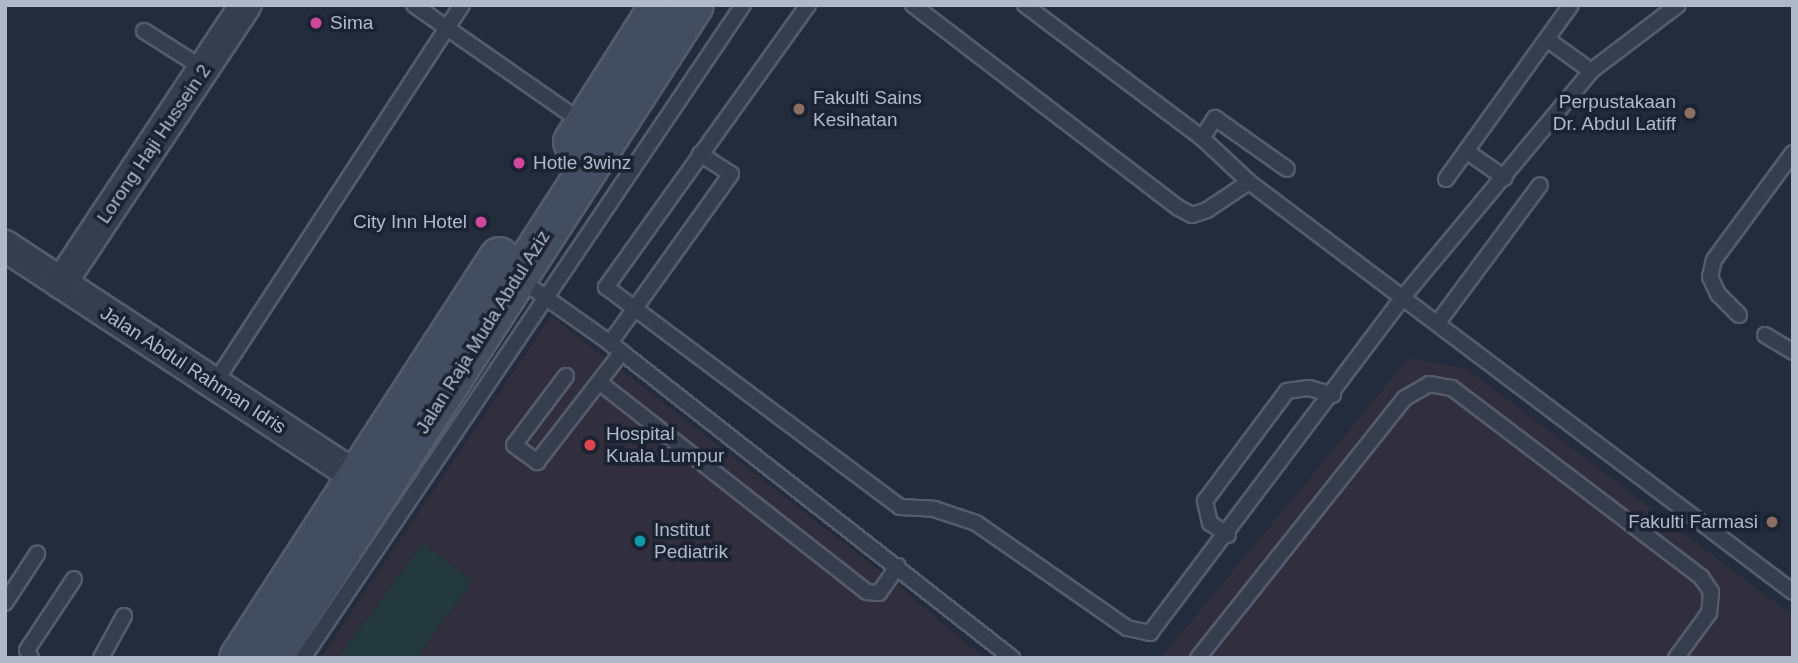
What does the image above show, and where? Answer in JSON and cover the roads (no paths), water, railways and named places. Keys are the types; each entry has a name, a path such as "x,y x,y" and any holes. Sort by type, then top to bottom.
{"main road":[{"name":"Jalan Raja Muda Abdul Aziz","path":"272,658 369,485 585,124 660,5"},
{"name":"Jalan Raja Muda Abdul Aziz","path":"240,658 369,485 517,277 694,5"}],"street":[{"name":"Lorong Haji Hussein 2","path":"61,283 246,5"},
{"name":"Jalan Abdul Rahman Idris","path":"5,246 369,485"}],"lane":[{"path":"414,5 585,124"},
{"path":"214,384 462,5"},
{"path":"303,658 550,299 743,5"},
{"path":"808,5 606,287 900,507 934,509 976,523 1126,628 1150,633 1333,396 1403,297 1505,178 1591,71 1678,5"},
{"path":"913,5 1192,215 1207,210 1250,183"},
{"path":"1025,5 1202,138 1250,183 1439,321 1793,592"},
{"path":"1446,178 1571,5"},
{"path":"144,31 204,69"},
{"path":"1548,40 1591,71"},
{"path":"1202,138 1215,118 1287,169"},
{"path":"1466,151 1505,178"},
{"path":"1739,315 1718,293 1710,276 1714,260 1793,153"},
{"path":"610,343 731,174 701,154"},
{"path":"1439,321 1540,185"},
{"path":"517,277 622,352 1012,658"},
{"path":"1765,335 1793,352"},
{"path":"566,376 514,445 537,462 622,352"},
{"path":"599,383 867,592 879,593 898,566"},
{"path":"1198,658 1405,398 1429,384 1452,388 1701,577 1711,592 1709,613 1676,658"},
{"path":"1228,534 1210,523 1205,502 1287,391 1309,388 1333,396"},
{"path":"5,603 37,554"},
{"path":"31,658 27,650 74,579"},
{"path":"101,658 124,617"}],"place":[{"name":"Sima","path":"316,23"},
{"name":"Fakulti Sains Kesihatan","path":"799,109"},
{"name":"Perpustakaan Dr. Abdul Latiff","path":"1690,113"},
{"name":"Hotle 3winz","path":"519,163"},
{"name":"City Inn Hotel","path":"481,222"},
{"name":"Hospital Kuala Lumpur","path":"590,445"},
{"name":"Fakulti Farmasi","path":"1772,522"},
{"name":"Institut Pediatrik","path":"640,541"}]}
